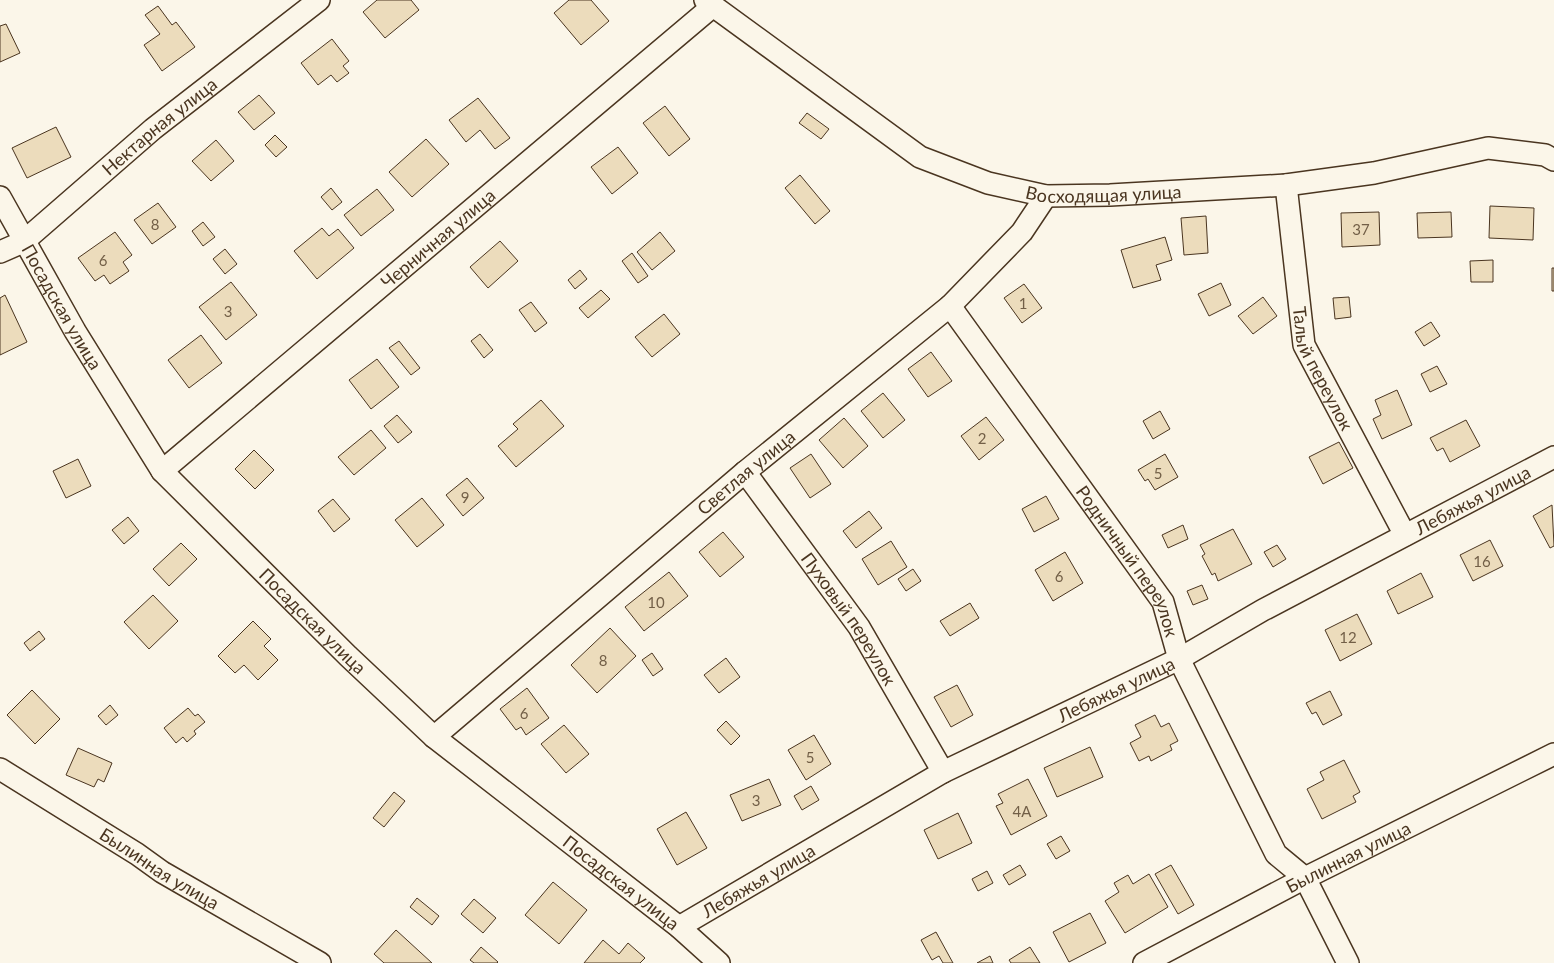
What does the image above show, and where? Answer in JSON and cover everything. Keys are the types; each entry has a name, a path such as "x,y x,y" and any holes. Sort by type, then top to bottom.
{"street":[{"name":"Нектарная улица","path":"0,252 23,242 153,129 319,0"},
{"name":"Восходящая улица","path":"709,3 920,157 988,183 1046,196 1110,195 1286,185 1374,174 1488,148 1544,155 1554,160"},
{"name":"Черничная улица","path":"162,471 709,3"},
{"name":"Талый переулок","path":"1286,185 1304,345 1406,535"},
{"name":"Светлая улица","path":"434,737 745,472 950,306 1022,232 1046,196"},
{"name":"Посадская улица","path":"0,197 23,242 75,330 162,471 348,656 434,737 679,927 719,963"},
{"name":"Родничный переулок","path":"950,306 1163,602 1179,659 1276,854 1305,878 1348,963"},
{"name":"Лебяжья улица","path":"679,927 943,772 1179,659 1263,610 1554,457"},
{"name":"Пуховый переулок","path":"745,472 859,627 943,772"},
{"name":"Былинная улица","path":"1144,963 1305,878 1554,754"},
{"name":"Былинная улица","path":"0,769 137,854 162,872 320,963"}],"building":[{"path":"377,0 411,0 419,10 385,38 363,12"},
{"path":"569,0 591,0 609,21 581,45 554,13"},
{"path":"158,6 172,25 176,22 195,47 162,71 144,45 160,34 145,15"},
{"path":"6,24 20,53 0,62 0,26"},
{"path":"332,39 349,61 343,66 349,73 337,82 331,75 318,85 301,63"},
{"path":"259,95 275,113 254,130 238,112"},
{"path":"478,98 510,138 495,149 480,130 466,142 449,120"},
{"path":"665,106 690,139 669,156 643,123"},
{"path":"807,113 829,129 821,139 799,123"},
{"path":"56,127 71,157 27,178 12,148"},
{"path":"275,135 287,147 276,157 265,145"},
{"path":"426,139 449,164 412,197 389,172"},
{"path":"216,140 234,161 211,181 192,161"},
{"path":"618,147 638,173 612,194 591,167"},
{"path":"800,175 830,211 815,224 785,188"},
{"path":"331,188 342,202 332,210 321,197"},
{"path":"377,189 394,210 361,236 344,215"},
{"path":"158,203 176,227 152,244 134,220"},
{"path":"1490,206 1534,208 1533,240 1489,238"},
{"path":"1379,212 1380,245 1342,247 1341,213"},
{"path":"1451,212 1452,237 1418,238 1417,213"},
{"path":"1206,216 1208,253 1184,255 1181,218"},
{"path":"203,222 215,237 203,246 192,231"},
{"path":"322,228 329,236 338,229 354,248 317,279 294,251"},
{"path":"115,232 132,255 123,262 129,271 110,284 104,275 95,281 78,258"},
{"path":"660,232 675,251 652,270 637,252"},
{"path":"1165,237 1172,260 1156,265 1161,280 1133,288 1121,250"},
{"path":"500,241 518,261 488,288 470,267"},
{"path":"225,249 237,264 225,274 213,259"},
{"path":"632,253 648,276 638,283 622,261"},
{"path":"1493,260 1493,282 1471,282 1470,261"},
{"path":"1552,268 1554,268 1554,291 1552,291"},
{"path":"580,270 587,279 575,289 568,280"},
{"path":"231,282 257,315 226,340 199,307"},
{"path":"1221,283 1231,305 1209,316 1198,294"},
{"path":"1024,284 1042,308 1022,323 1004,298"},
{"path":"601,290 610,299 588,318 579,308"},
{"path":"5,295 27,342 0,355 0,298"},
{"path":"1263,297 1277,316 1253,334 1238,316"},
{"path":"1349,297 1351,317 1335,319 1333,298"},
{"path":"531,302 547,323 535,332 519,310"},
{"path":"664,314 680,334 652,357 635,337"},
{"path":"1431,322 1440,336 1424,346 1415,332"},
{"path":"480,334 493,350 484,358 471,341"},
{"path":"201,335 222,363 189,388 168,360"},
{"path":"399,341 420,368 411,375 389,348"},
{"path":"931,352 952,381 928,397 908,369"},
{"path":"377,359 399,387 371,409 349,380"},
{"path":"1437,366 1447,384 1430,392 1421,374"},
{"path":"1397,390 1412,425 1382,439 1373,419 1381,415 1375,400"},
{"path":"883,393 905,420 883,438 861,411"},
{"path":"541,400 564,426 516,467 498,446 518,429 513,424"},
{"path":"1160,411 1170,429 1153,439 1143,421"},
{"path":"397,415 412,432 398,443 384,426"},
{"path":"986,417 1004,440 979,460 961,436"},
{"path":"844,418 868,446 843,468 819,440"},
{"path":"1466,420 1480,446 1450,462 1443,448 1437,451 1430,438"},
{"path":"371,430 386,448 354,475 338,457"},
{"path":"1339,442 1353,468 1323,484 1309,457"},
{"path":"254,450 274,470 255,489 235,469"},
{"path":"811,454 831,484 810,498 790,468"},
{"path":"1165,454 1178,477 1155,490 1148,479 1145,481 1138,470"},
{"path":"78,459 91,486 66,498 53,471"},
{"path":"467,478 484,498 463,516 446,495"},
{"path":"1046,496 1059,519 1034,532 1022,509"},
{"path":"422,498 444,525 417,547 395,520"},
{"path":"333,499 350,519 334,532 318,511"},
{"path":"1552,505 1554,546 1550,548 1533,516"},
{"path":"869,511 882,528 856,548 843,531"},
{"path":"128,517 139,531 124,544 112,530"},
{"path":"1183,525 1188,539 1168,548 1162,535"},
{"path":"1233,529 1252,564 1218,581 1215,573 1212,575 1202,556 1205,554 1200,545"},
{"path":"723,532 744,557 720,577 699,552"},
{"path":"1490,540 1503,566 1473,581 1460,555"},
{"path":"891,541 907,567 878,585 862,559"},
{"path":"181,543 197,559 169,586 153,569"},
{"path":"1277,545 1286,559 1273,567 1264,552"},
{"path":"1065,552 1083,583 1053,601 1035,570"},
{"path":"913,569 921,581 906,591 898,579"},
{"path":"669,572 688,596 644,631 625,607"},
{"path":"1421,573 1433,597 1398,614 1387,591"},
{"path":"1202,585 1208,599 1193,605 1187,591"},
{"path":"153,595 178,621 149,649 124,622"},
{"path":"970,603 979,618 950,636 940,621"},
{"path":"1357,614 1372,644 1340,661 1325,630"},
{"path":"253,621 271,639 264,646 278,660 258,680 244,665 235,673 218,656"},
{"path":"610,628 636,656 597,693 571,665"},
{"path":"39,631 45,639 30,651 24,643"},
{"path":"652,653 663,669 653,676 642,660"},
{"path":"726,658 740,677 719,693 704,675"},
{"path":"957,685 973,715 951,727 934,697"},
{"path":"527,688 549,718 526,735 521,727 516,730 500,709"},
{"path":"32,690 60,719 35,744 7,715"},
{"path":"1330,691 1342,715 1323,725 1316,712 1312,714 1306,703"},
{"path":"110,705 118,715 106,725 98,716"},
{"path":"188,708 195,716 198,714 205,722 194,731 196,734 187,742 183,737 176,743 164,728"},
{"path":"1155,715 1161,727 1169,723 1178,741 1170,745 1172,750 1151,761 1149,756 1139,761 1130,743 1141,737 1135,725"},
{"path":"726,721 740,736 731,745 717,730"},
{"path":"564,725 589,754 566,773 541,744"},
{"path":"814,735 831,764 806,780 788,750"},
{"path":"1090,747 1103,777 1057,797 1044,768"},
{"path":"78,748 112,763 104,782 98,779 94,787 66,775"},
{"path":"1344,760 1360,792 1353,796 1356,802 1322,819 1307,789 1324,780 1320,772"},
{"path":"769,779 781,805 742,821 730,795"},
{"path":"1028,779 1047,816 1011,835 996,806 1003,803 998,794"},
{"path":"811,786 819,800 802,810 794,796"},
{"path":"394,792 405,801 384,827 373,818"},
{"path":"686,812 707,848 677,865 657,829"},
{"path":"958,813 972,843 938,859 924,830"},
{"path":"1061,836 1070,851 1056,859 1047,844"},
{"path":"1020,865 1026,875 1009,885 1003,875"},
{"path":"1171,865 1194,905 1178,914 1155,874"},
{"path":"987,871 993,883 978,891 972,879"},
{"path":"1149,874 1168,907 1125,933 1105,901 1119,892 1114,883 1128,875 1133,884"},
{"path":"553,882 587,910 559,944 525,915"},
{"path":"417,898 439,916 432,925 410,907"},
{"path":"474,899 496,918 483,933 461,914"},
{"path":"1090,913 1106,943 1069,962 1053,932"},
{"path":"396,930 432,963 384,963 374,954"},
{"path":"936,932 953,963 943,963 939,956 932,960 921,940"},
{"path":"603,940 619,954 628,943 645,958 640,963 584,963"},
{"path":"481,947 498,962 474,963 470,960"},
{"path":"1030,947 1040,963 1011,963 1009,960"},
{"path":"990,956 993,963 977,963"}]}
